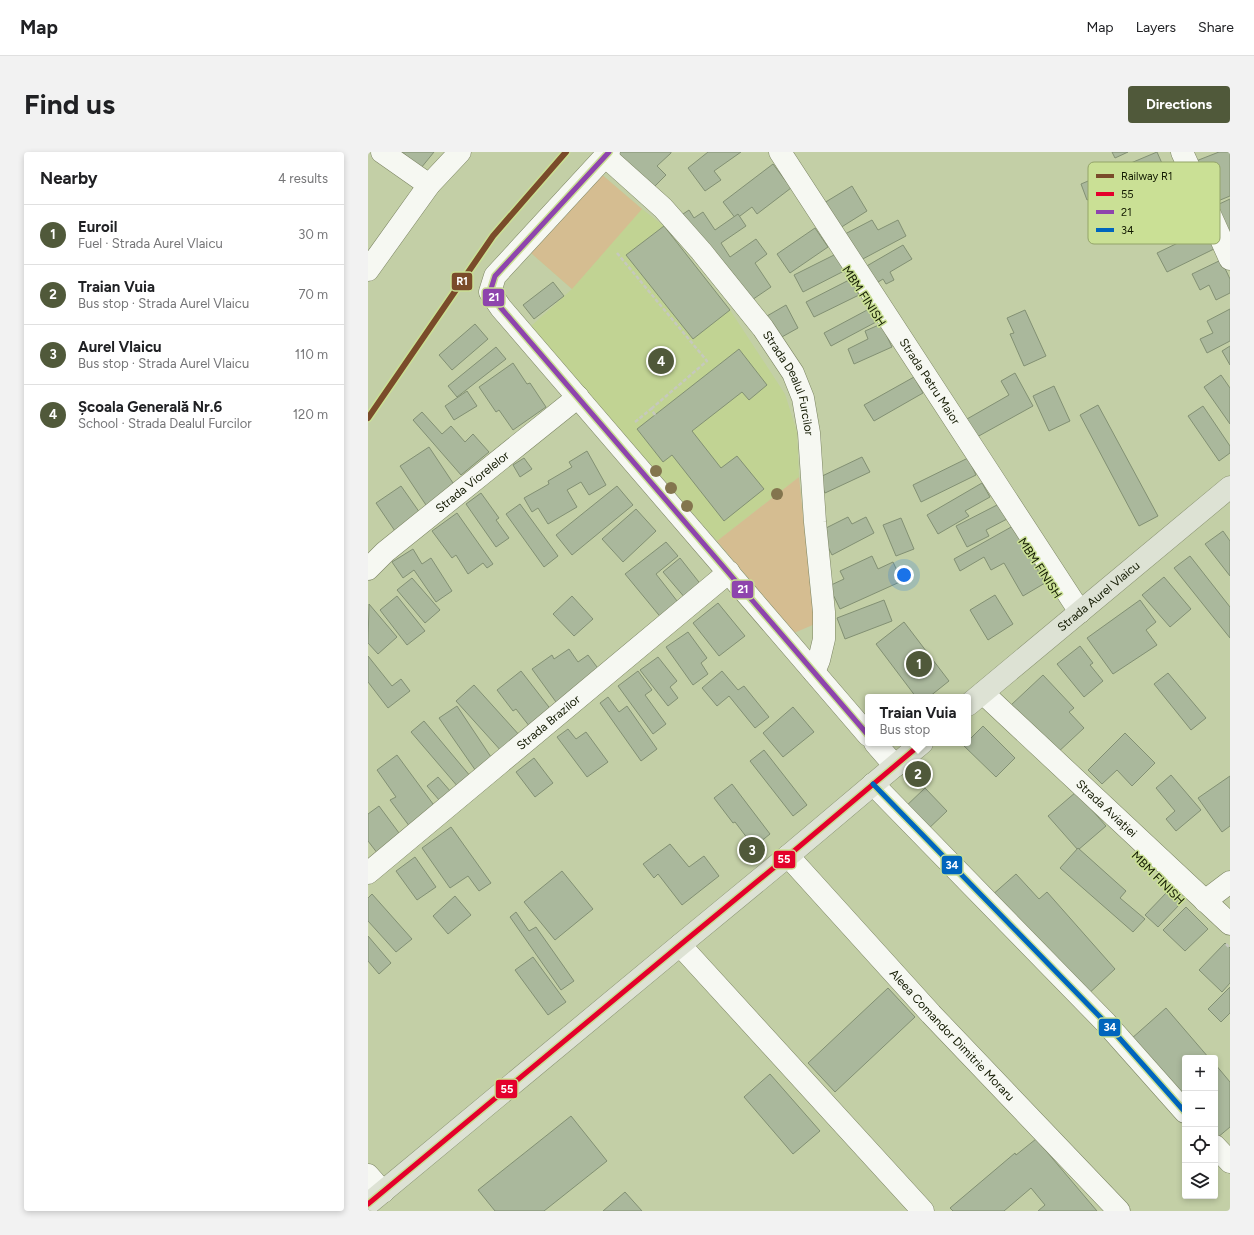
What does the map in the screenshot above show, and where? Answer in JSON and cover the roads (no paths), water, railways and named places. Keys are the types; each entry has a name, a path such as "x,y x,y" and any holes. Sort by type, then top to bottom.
{"main road":[{"name":"Strada Aurel Vlaicu","path":"975,699 1230,487"},
{"path":"375,1198 918,746"}],"street":[{"path":"382,152 429,185"},
{"path":"368,270 429,185 460,152"},
{"name":"Strada Petru Maior","path":"780,152 1080,612"},
{"path":"1182,152 1186,162"},
{"path":"607,154 495,276 490,292 501,308 865,732"},
{"name":"Strada Dealul Furcilor","path":"607,154 662,208 701,251 763,328 793,373 802,398 809,433 815,522 824,612 824,639 819,660 814,672"},
{"path":"1220,237 1230,259"},
{"name":"Strada Viorelelor","path":"368,569 385,552 578,397"},
{"name":"Strada Brazilor","path":"368,873 729,572"},
{"name":"Strada Aviației","path":"975,699 1206,901 1226,932"},
{"path":"878,746 895,766"},
{"path":"873,784 1106,1024 1182,1109"},
{"name":"Aleea Comandor Dimitrie Moraru","path":"788,856 931,1014 1119,1211"},
{"path":"1206,901 1230,882"},
{"path":"680,945 923,1211"},
{"path":"1218,1149 1230,1162"},
{"path":"368,1175 375,1198"}],"rail line":[{"name":"R1","path":"368,418 493,236 566,152"}],"place":[{"name":"Școala Generală Nr.6","path":"661,361"},
{"name":"Euroil","path":"919,664"},
{"name":"Traian Vuia","path":"918,774"},
{"name":"Aurel Vlaicu","path":"752,850"}]}
